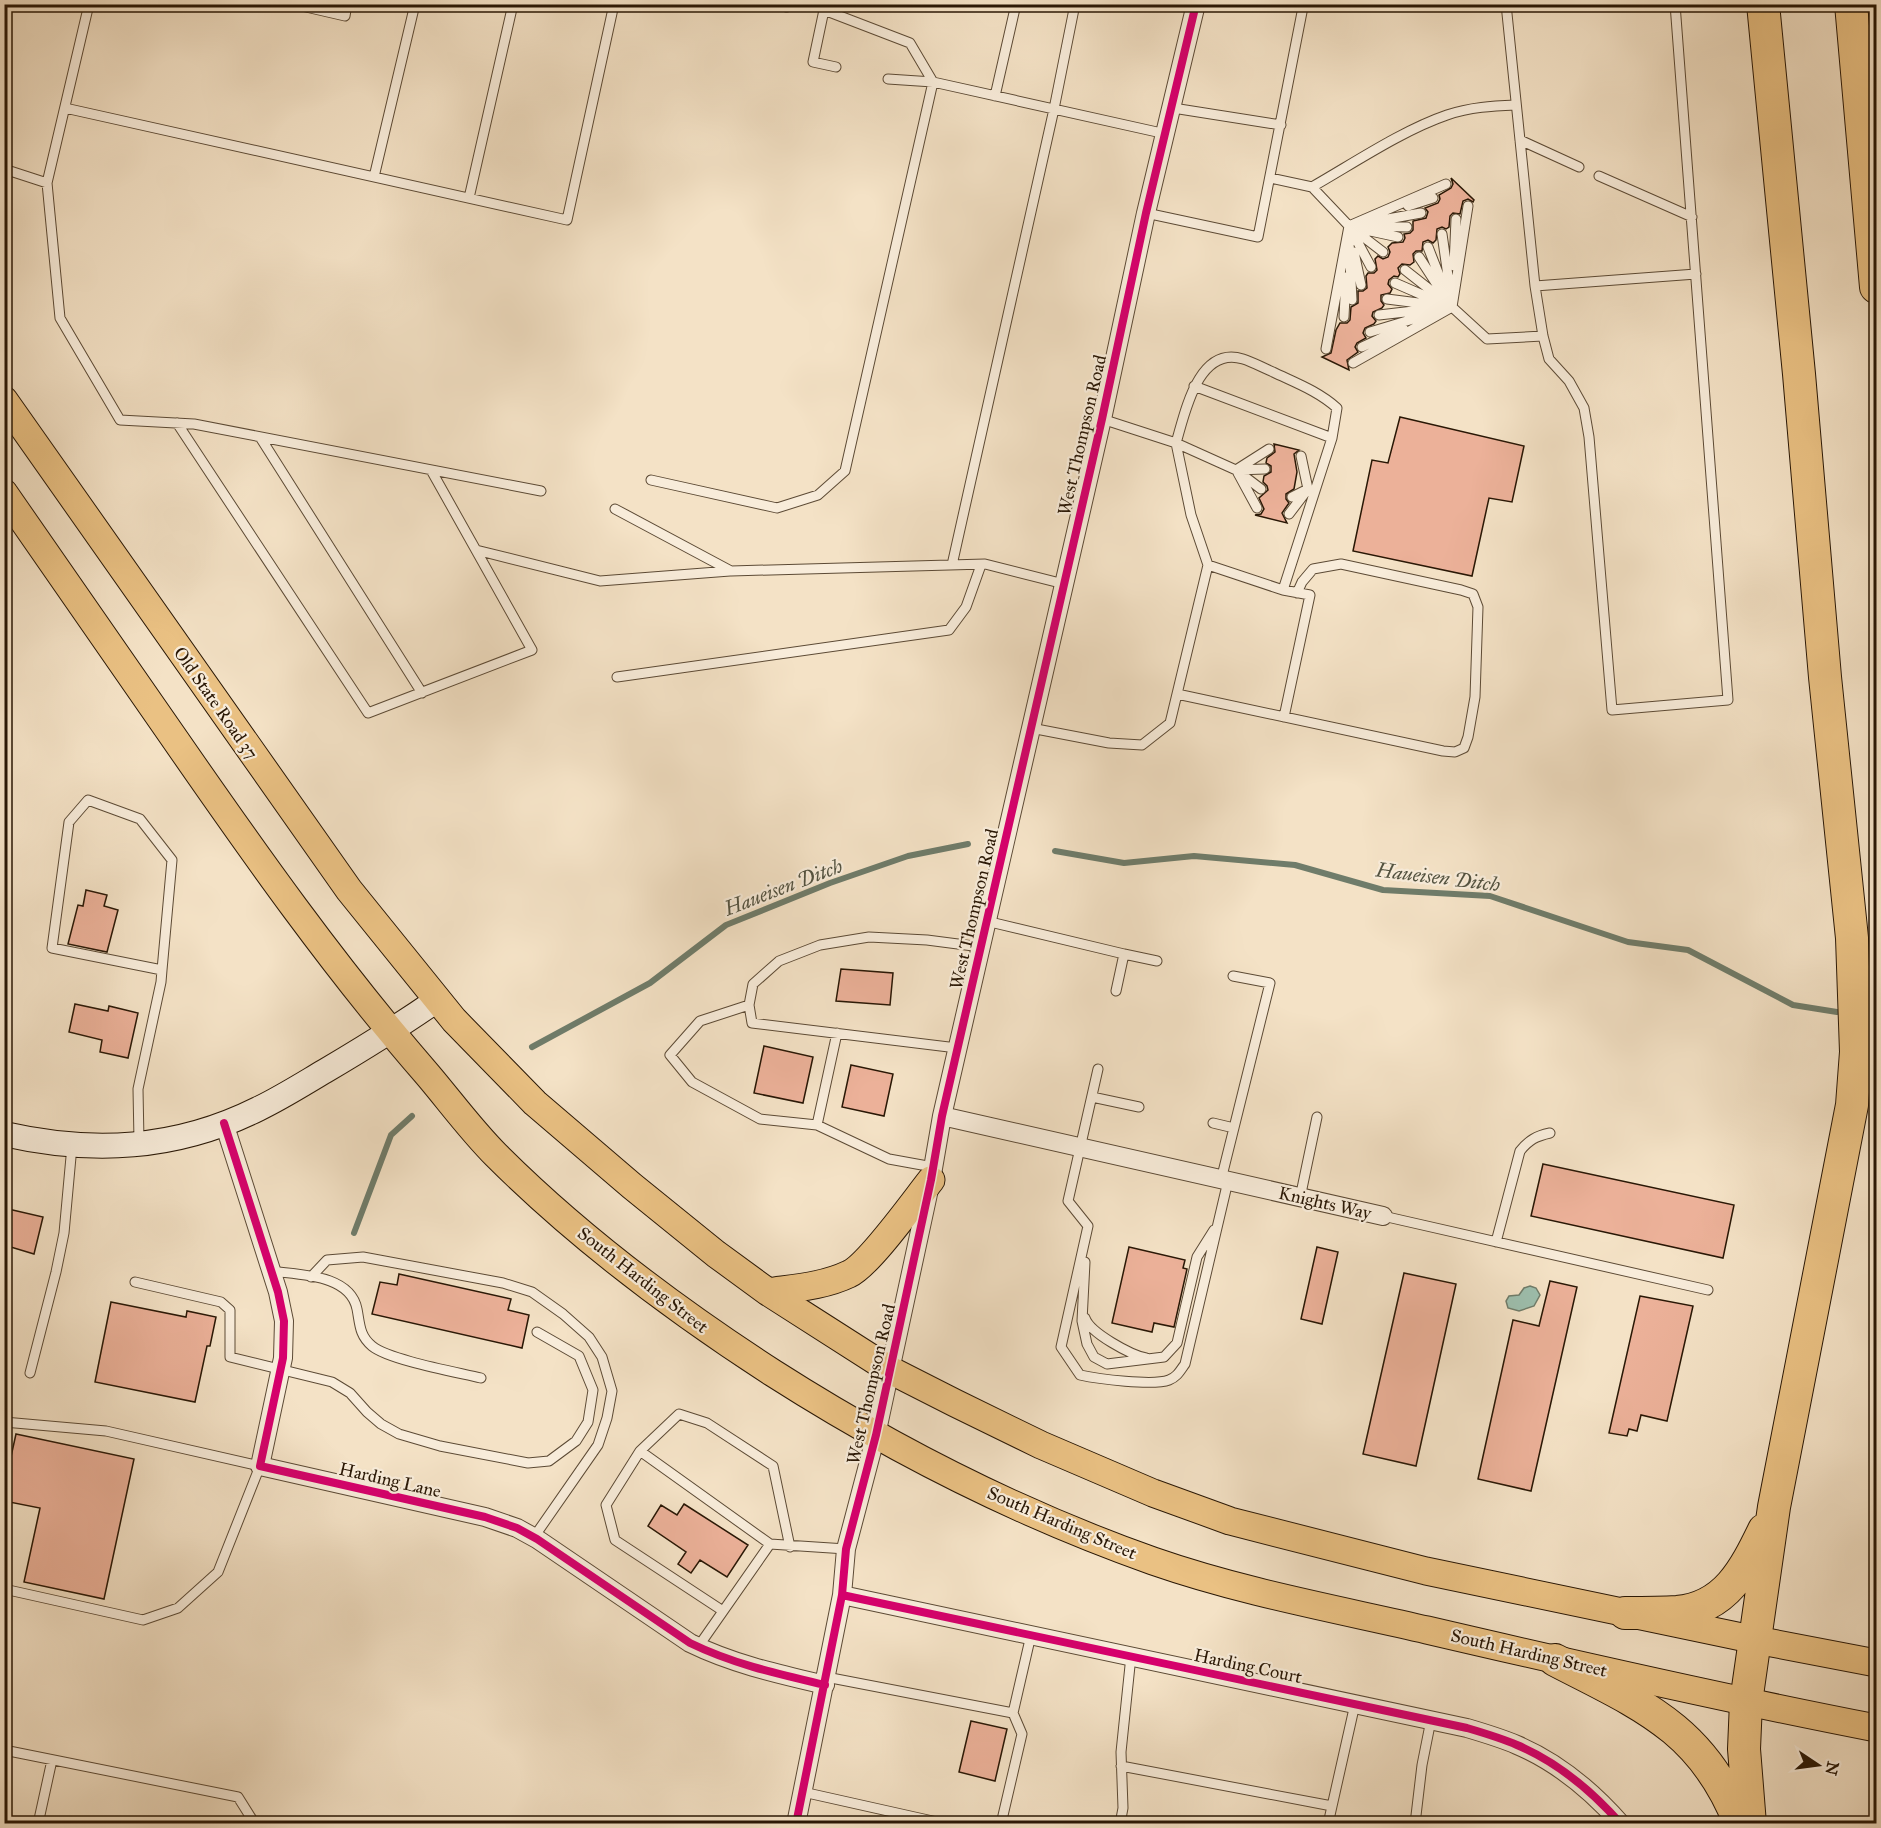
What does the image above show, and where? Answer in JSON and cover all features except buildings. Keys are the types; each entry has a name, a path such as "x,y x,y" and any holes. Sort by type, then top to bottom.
{"highway":[{"path":"1750,1824 1744,1749 1746,1702 1774,1507 1852,1105 1856,1052 1852,938 1825,677 1799,374 1763,4"},
{"path":"1851,4 1876,286"},
{"path":"1625,1613 1678,1612 1719,1598 1734,1582 1749,1560 1774,1507"},
{"path":"1555,1660 1641,1704 1682,1734 1708,1763 1729,1795 1740,1824"}],"main road":[{"name":"Old State Road 37","path":"4,400 336,873 437,1000"},
{"path":"4,493 297,914 390,1033"},
{"path":"437,1000 535,1103 716,1254 768,1292 890,1370 1041,1445 1153,1493 1230,1521 1426,1571 1876,1663"},
{"name":"South Harding Street","path":"390,1033 491,1150 556,1213 643,1284 705,1329 812,1398 876,1435 1050,1521 1155,1562 1241,1587 1555,1660 1876,1728"},
{"path":"768,1292 819,1285 852,1273 875,1251 932,1173"}],"street":[{"name":"West Thompson Road","path":"796,1824 842,1594 846,1549 876,1435 957,1048 1102,419 1146,213 1173,108 1196,4"},
{"path":"4,1134 42,1143 101,1147 168,1140 224,1123 274,1101 390,1033 437,1000"},
{"name":"Knights Way","path":"942,1116 1383,1216"},
{"path":"224,1123 271,1271 284,1321 285,1336 280,1369 260,1466"},
{"name":"Harding Lane","path":"260,1466 485,1517 509,1525 534,1537 698,1647 748,1667 825,1681"},
{"name":"Harding Court","path":"842,1594 1467,1728 1516,1744 1559,1767 1607,1808 1621,1824"}],"lane":[{"path":"89,4 47,183 60,318 120,420 194,424 541,491"},
{"path":"293,4 345,16 347,4"},
{"path":"374,177 415,4"},
{"path":"469,198 513,4"},
{"path":"65,108 567,220 614,4"},
{"path":"773,4 787,8"},
{"path":"995,96 1016,4"},
{"path":"952,565 1076,4"},
{"path":"1146,213 1258,237 1305,6 1274,4"},
{"path":"1506,4 1535,286 1543,336 1549,359 1569,381 1584,408 1589,437 1612,710 1728,700 1675,4"},
{"path":"651,480 777,508 818,495 845,471 933,82 910,43 824,10 813,62 836,67"},
{"path":"888,79 933,82 1166,134"},
{"path":"1312,187 1413,129 1448,115 1481,107 1516,105"},
{"path":"1173,108 1281,125"},
{"path":"1520,140 1579,167"},
{"path":"4,169 47,183"},
{"path":"1599,176 1692,217"},
{"path":"1270,178 1312,187 1348,226 1383,252"},
{"path":"1348,226 1446,184"},
{"path":"1348,226 1433,198"},
{"path":"1452,307 1468,206"},
{"path":"1348,226 1421,213"},
{"path":"1452,307 1456,219"},
{"path":"1348,226 1407,227"},
{"path":"1348,226 1398,237"},
{"path":"1348,226 1371,267"},
{"path":"1348,226 1361,285"},
{"path":"1348,226 1352,300"},
{"path":"1344,316 1348,226"},
{"path":"1334,333 1348,226"},
{"path":"1326,349 1348,226"},
{"path":"1442,234 1452,307"},
{"path":"1428,247 1452,307"},
{"path":"1419,257 1452,307"},
{"path":"1405,270 1452,307 1487,339 1543,336"},
{"path":"1535,286 1696,274"},
{"path":"1395,283 1452,307"},
{"path":"1387,299 1452,307"},
{"path":"1379,315 1452,307"},
{"path":"1370,332 1452,307"},
{"path":"1362,347 1452,307"},
{"path":"1353,363 1452,307"},
{"path":"1031,728 1109,743 1142,745 1170,723 1208,565 1191,515 1176,443 1194,386 1209,366 1226,359 1242,358 1322,394 1337,408 1332,438 1312,490 1283,590"},
{"path":"1194,386 1332,438"},
{"path":"1102,419 1176,443 1236,470 1261,489"},
{"path":"177,423 368,713 532,650 431,470"},
{"path":"260,437 422,693"},
{"path":"1236,470 1269,449"},
{"path":"1301,456 1312,490"},
{"path":"1236,470 1265,469"},
{"path":"1236,470 1257,508"},
{"path":"1297,475 1312,490"},
{"path":"1292,497 1312,490"},
{"path":"1289,514 1312,490"},
{"path":"615,509 731,571"},
{"path":"476,550 600,581 731,571 981,565 1064,584"},
{"path":"1177,694 1443,751 1455,752 1464,748 1468,737 1474,697 1478,607 1473,594 1341,564 1313,569 1302,582 1297,593"},
{"path":"617,678 949,630 966,607 981,565"},
{"path":"1208,565 1283,590 1310,596 1284,717"},
{"path":"139,1144 138,1089 162,970 172,860 140,819 88,800 69,822 52,948 162,970"},
{"path":"986,921 1157,961"},
{"path":"957,1048 752,1023 749,1005 753,984 779,961 820,945 869,937 927,940 981,947"},
{"path":"1116,991 1124,954"},
{"path":"1089,1226 1061,1347 1080,1375 1109,1381 1167,1381 1178,1375 1185,1364 1218,1223 1234,1128 1270,983 1233,976"},
{"path":"749,1005 700,1021 669,1055 692,1082 760,1119 817,1125 889,1159 932,1173"},
{"path":"817,1125 837,1033"},
{"path":"1098,1069 1068,1201 1089,1226 1082,1300 1084,1332 1090,1352 1098,1361 1114,1364 1164,1357 1177,1343 1197,1257 1218,1223"},
{"path":"1092,1097 1139,1107"},
{"path":"1300,1198 1317,1117"},
{"path":"1213,1123 1234,1128"},
{"path":"1496,1242 1520,1150 1537,1135 1550,1133"},
{"path":"30,1373 62,1243 72,1146"},
{"name":"Knights Way","path":"1383,1216 1708,1290"},
{"path":"311,1277 327,1260 363,1257 503,1283 532,1292 563,1314 589,1337 602,1357 612,1391 607,1418 598,1445 534,1537"},
{"path":"271,1271 328,1280 345,1289 357,1306 361,1334 373,1347 390,1355 481,1378"},
{"path":"135,1282 221,1302 230,1310 230,1357 332,1382 350,1393 381,1424 399,1434 507,1461 528,1463 549,1461 576,1441 588,1422 593,1390 579,1356 537,1332"},
{"path":"1082,1300 1086,1321 1090,1328 1134,1354 1150,1359"},
{"path":"723,1611 615,1540 606,1505 640,1452 679,1414 707,1423 773,1466 790,1547"},
{"path":"4,1422 106,1431 260,1466 218,1572 178,1608 143,1620 4,1589"},
{"path":"640,1452 770,1544 846,1549"},
{"path":"698,1647 770,1544"},
{"path":"1001,1824 1022,1734 1013,1713 1031,1635"},
{"path":"1120,1824 1123,1808 1121,1766 1125,1702 1131,1656"},
{"path":"825,1681 1013,1713"},
{"path":"1328,1824 1355,1704"},
{"path":"1415,1824 1422,1765 1431,1720"},
{"path":"4,1750 238,1797 255,1824"},
{"path":"38,1824 52,1760"},
{"path":"1121,1766 1332,1806"},
{"path":"803,1792 946,1824"}],"shaded area":[{"path":"1530,1286 1536,1288 1540,1295 1534,1306 1519,1311 1508,1308 1506,1301 1509,1296 1519,1295 1524,1288"}],"waterway":[{"name":"Haueisen Ditch","path":"532,1047 650,983 726,925 830,883 908,856 968,844"},
{"name":"Haueisen Ditch","path":"1055,851 1124,863 1194,856 1295,865 1383,890 1490,896 1628,942 1688,950 1793,1005 1837,1012"},
{"name":"Haueisen Ditch","path":"354,1233 391,1135 412,1116"}],"cycle path":[{"path":"796,1824 842,1595 846,1549 876,1435 931,1180 942,1116 1102,419 1146,213 1196,4"},
{"path":"224,1123 278,1292 284,1321 283,1358 260,1466 485,1517 517,1528 537,1539 690,1643 739,1663 825,1685"},
{"path":"842,1595 1467,1728 1511,1742 1546,1760 1586,1789 1621,1824"}]}
